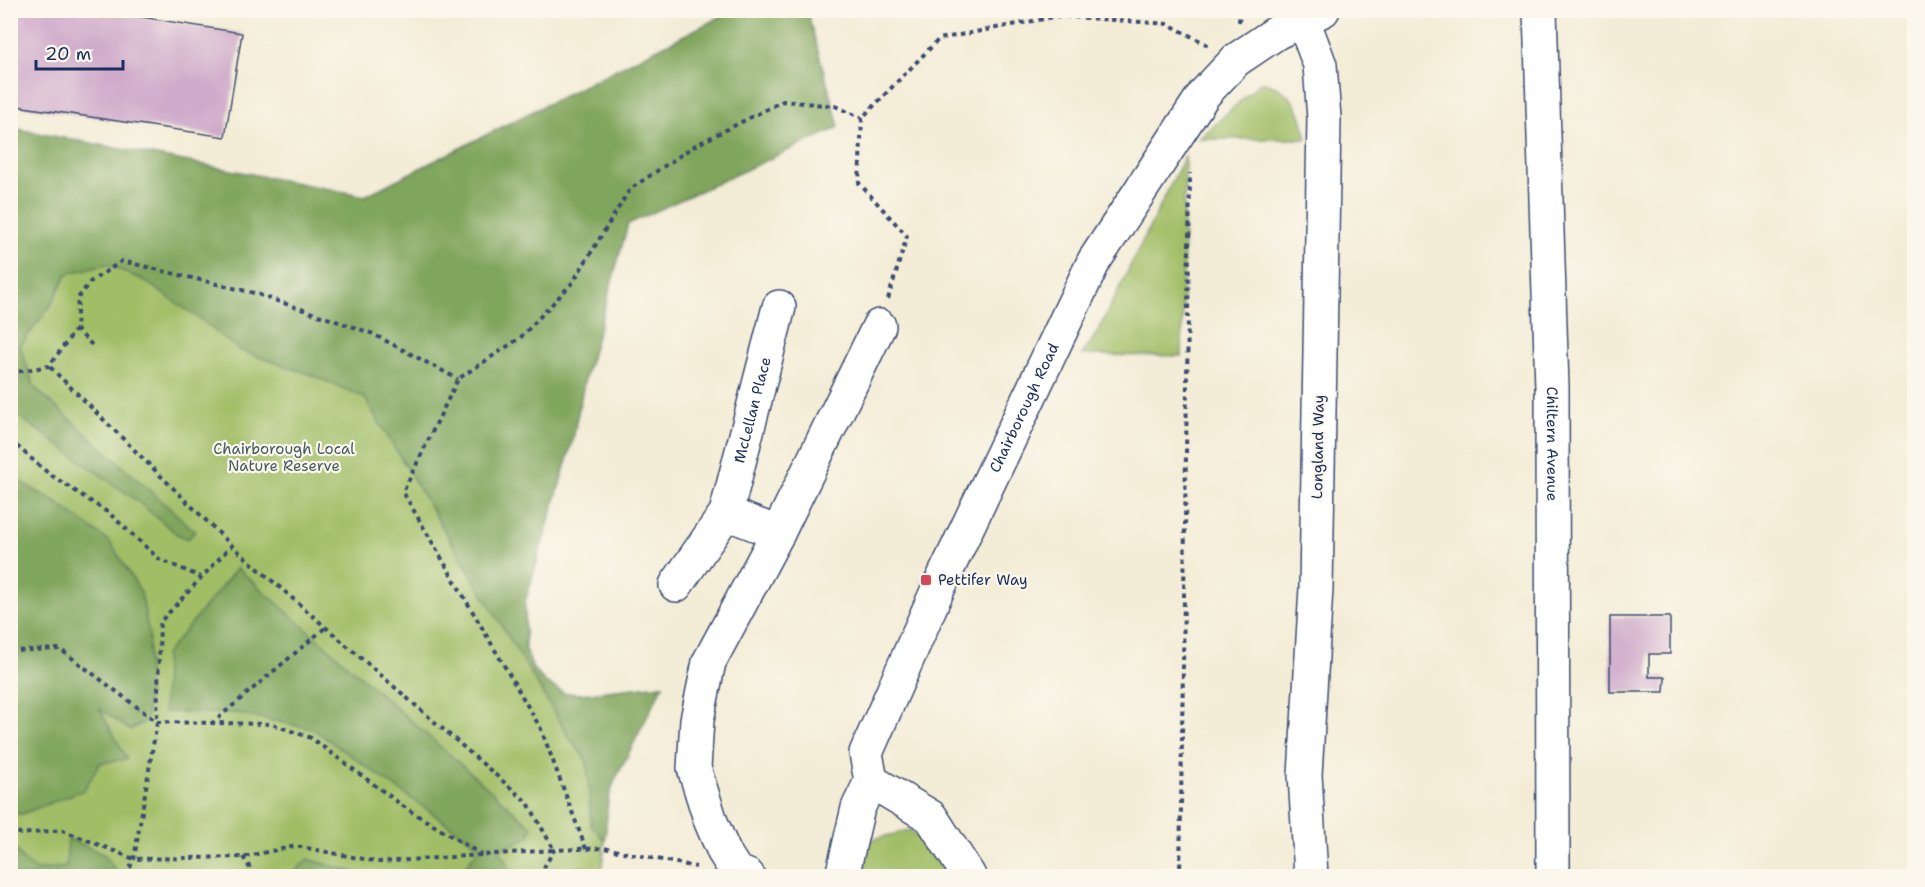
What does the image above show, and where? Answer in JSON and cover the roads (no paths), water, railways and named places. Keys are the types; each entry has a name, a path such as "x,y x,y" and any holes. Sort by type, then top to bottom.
{"street":[{"name":"Chiltern Avenue","path":"1540,10 1552,387 1552,876"},
{"name":"Chairborough Road","path":"871,782 866,753 943,578 1094,261 1204,94 1236,60 1276,33 1313,15"},
{"name":"Longland Way","path":"1311,876 1305,774 1316,588 1324,118 1313,15"},
{"name":"McLellan Place","path":"676,585 726,513 779,307"},
{"path":"742,874 711,822 694,768 697,720 709,662 778,533 879,326"},
{"path":"726,513 778,533"},
{"path":"843,876 858,808 871,782 930,817 969,876"}],"place":[{"name":"Pettifer Way","path":"926,580"}],"park label":[{"name":"Chairborough Local Nature Reserve","path":"284,458"}]}
